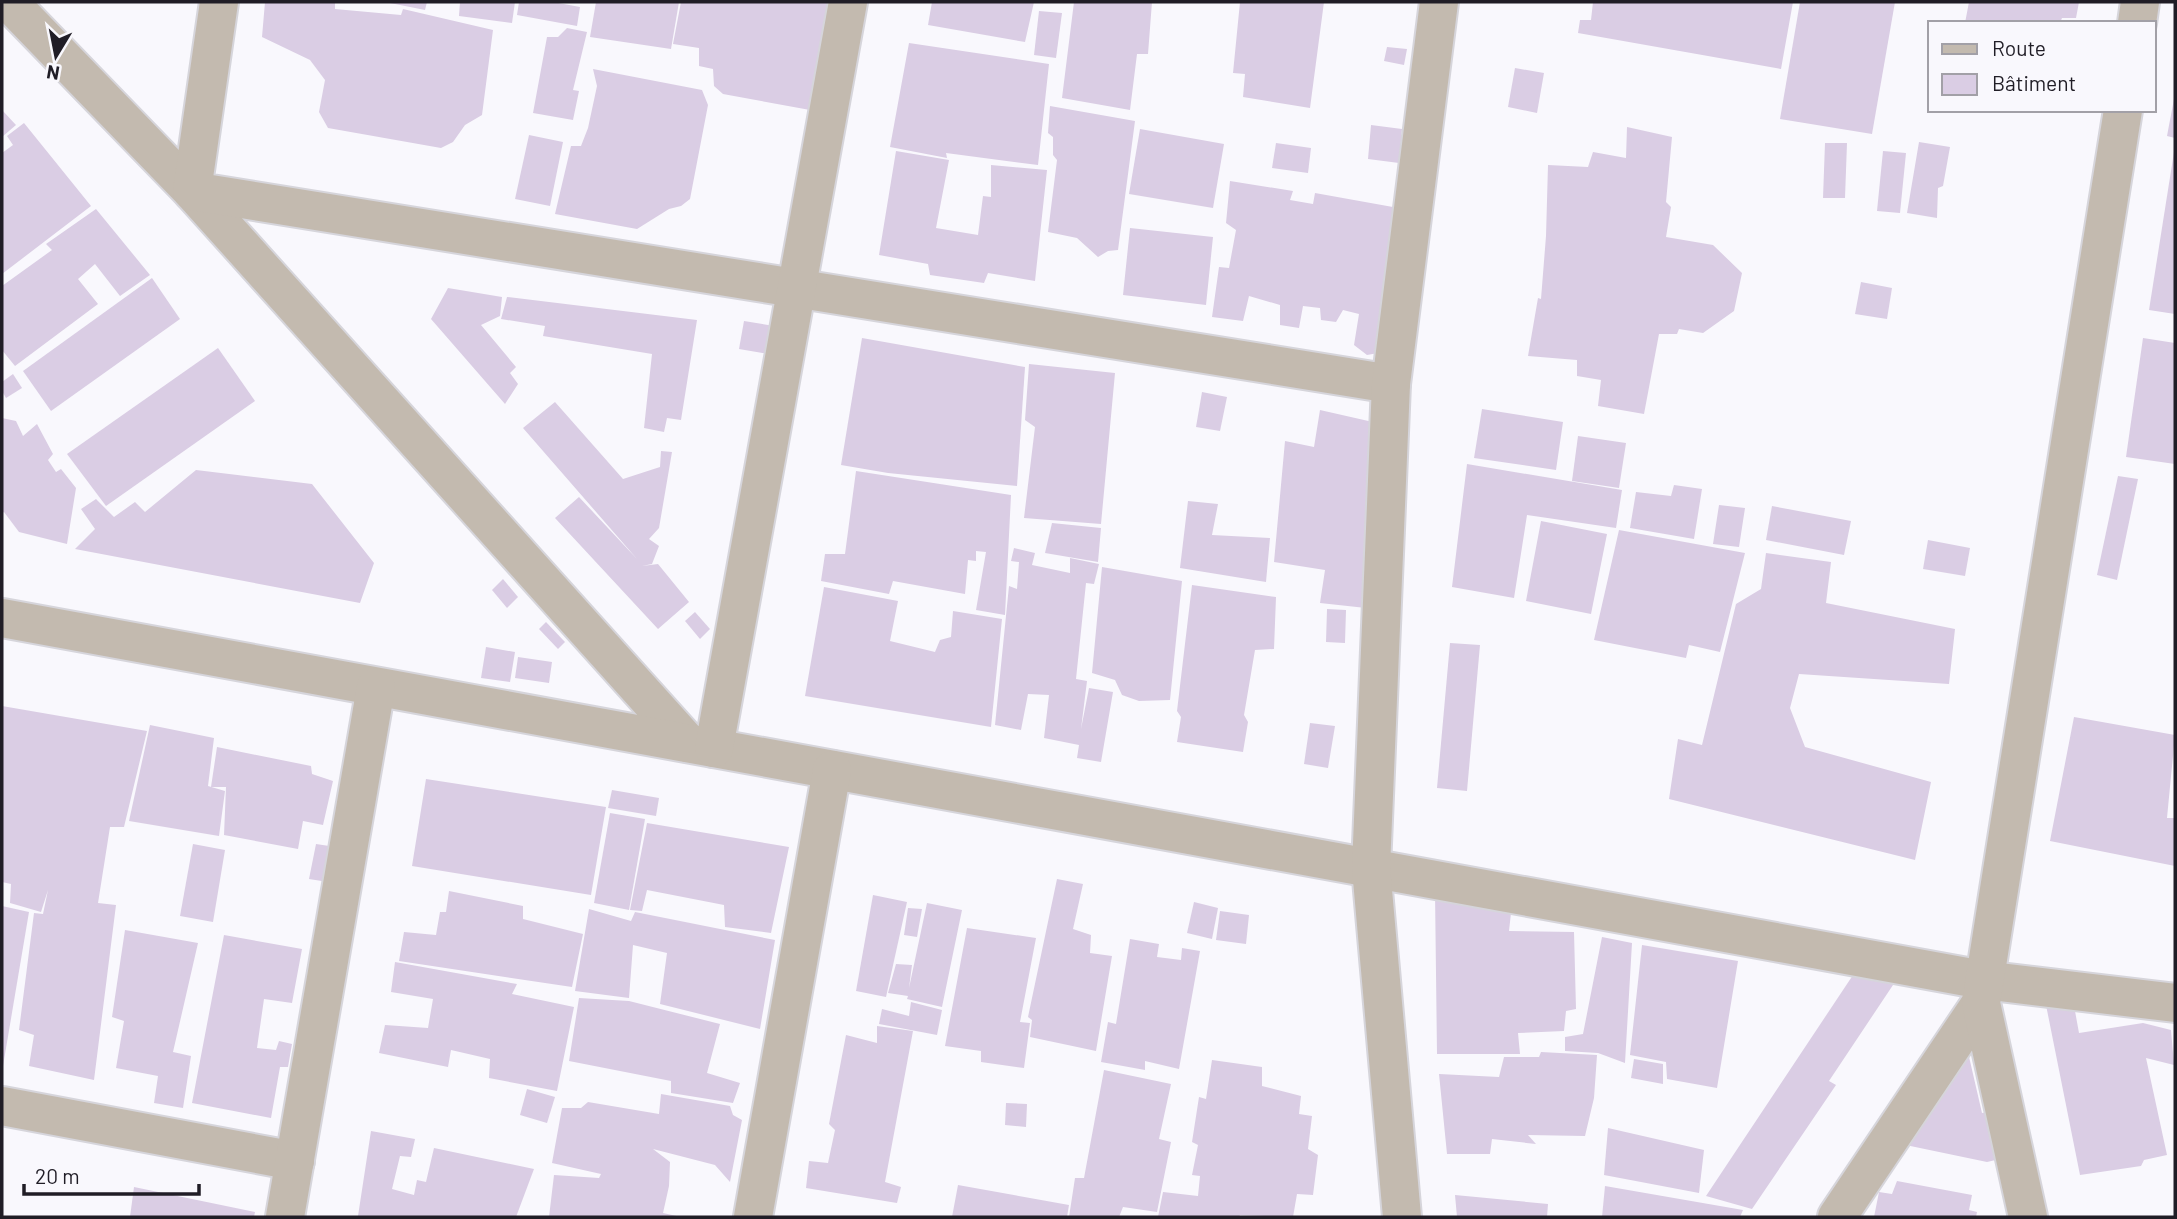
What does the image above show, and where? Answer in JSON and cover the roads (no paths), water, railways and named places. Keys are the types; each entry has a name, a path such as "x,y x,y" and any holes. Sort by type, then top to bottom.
{"street":[{"path":"9,2 192,191 701,746"},
{"path":"192,191 219,2"},
{"path":"701,746 796,288 848,2"},
{"path":"1402,1217 1371,868 1391,384 1439,2"},
{"path":"2137,21 2140,2"},
{"path":"2028,1217 1982,991 2123,112"},
{"path":"192,191 1391,384"},
{"path":"2,618 1371,868 1982,991 2175,1003"},
{"path":"285,1217 376,687"},
{"path":"753,1217 832,770"},
{"path":"1837,1217 1982,991"},
{"path":"2,1106 295,1161"}]}
